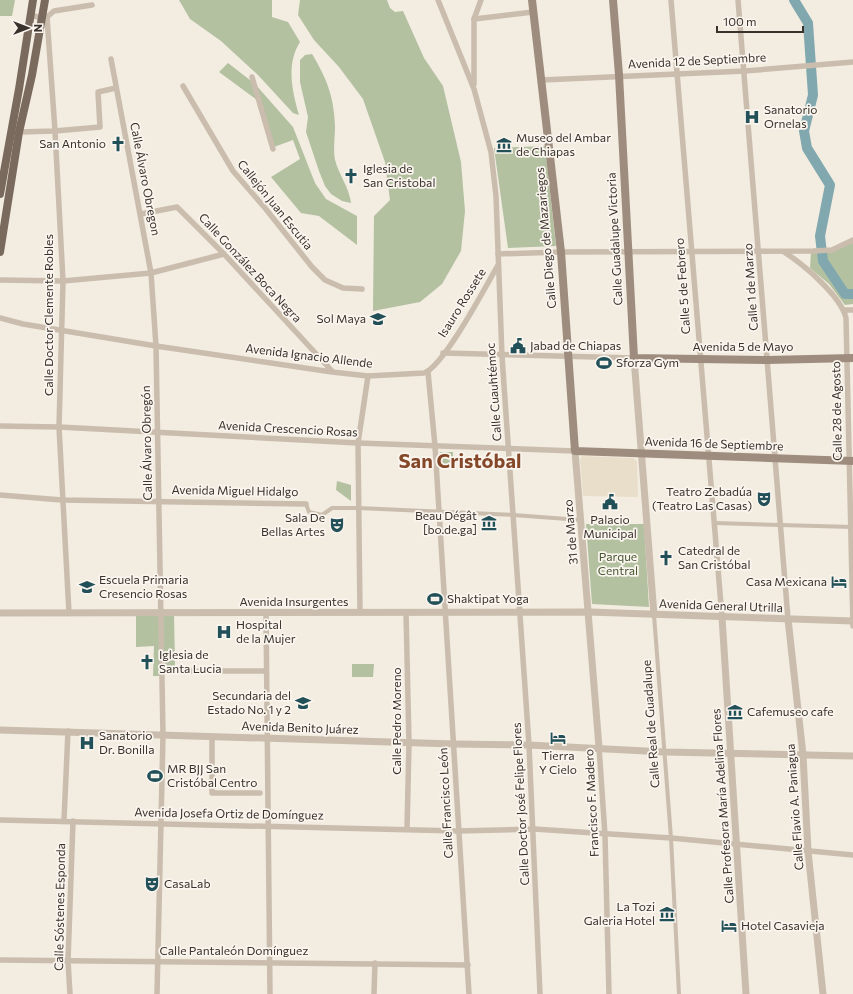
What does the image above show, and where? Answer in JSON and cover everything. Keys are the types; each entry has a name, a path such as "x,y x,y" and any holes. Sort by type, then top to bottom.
{"main road":[{"path":"0,194 33,0"},
{"path":"0,252 19,132 45,18 45,0"},
{"name":"Calle Diego de Mazariegos","path":"532,0 561,252 575,451"},
{"name":"Calle Guadalupe Victoria","path":"613,0 619,76 627,252 634,358"},
{"name":"Avenida 5 de Mayo","path":"634,358 700,360 850,358"},
{"name":"Avenida 16 de Septiembre","path":"575,451 851,461"}],"street":[{"path":"438,0 474,89"},
{"path":"474,89 474,19 481,0"},
{"name":"Calle 5 de Febrero","path":"671,0 722,617"},
{"name":"Calle 1 de Marzo","path":"738,0 745,71 788,619"},
{"path":"30,15 45,18 54,10 92,5"},
{"path":"474,19 533,12"},
{"name":"Calle Doctor Clemente Robles","path":"45,18 56,131 63,281 59,427 69,613"},
{"name":"Calle Álvaro Obregon","path":"111,59 151,273"},
{"name":"Avenida 12 de Septiembre","path":"542,80 677,75 853,62"},
{"path":"252,77 273,149"},
{"name":"Callejón Juan Escutia","path":"183,86 232,171 265,208 312,267 325,280 343,288 362,289"},
{"path":"19,132 56,131 100,127 98,92 116,88"},
{"name":"Calle Cuauhtémoc","path":"474,89 490,152 496,196 502,356 521,613"},
{"name":"Calle González Boca Negra","path":"141,214 177,207 224,254 332,372"},
{"path":"498,254 561,252 813,251 832,250 853,240"},
{"path":"784,252 803,264 845,310 853,310"},
{"path":"0,280 63,281 151,273 224,254"},
{"name":"Isauro Rossete","path":"443,353 470,316 498,264"},
{"name":"Calle Álvaro Obregón","path":"151,273 156,346 162,612 163,735 158,994"},
{"name":"Calle 28 de Agosto","path":"845,310 850,358 853,626"},
{"name":"Avenida Ignacio Allende","path":"0,318 156,346 332,372 368,376 428,372"},
{"path":"428,372 443,353 502,356 634,358"},
{"name":"Calle Guadalupe Victoria","path":"634,358 641,453"},
{"name":"Calle Francisco León","path":"428,372 435,446 444,611 469,994"},
{"path":"360,612 358,443 368,376"},
{"name":"Avenida Crescencio Rosas","path":"0,426 59,427 157,434 575,451"},
{"name":"31 de Marzo","path":"575,451 589,612"},
{"name":"Calle Real de Guadalupe","path":"641,453 671,838 678,994"},
{"name":"Avenida Miguel Hidalgo","path":"0,495 62,500 306,504 309,512 322,514 332,508 358,508 513,515 581,520"},
{"path":"714,523 852,527"},
{"name":"Avenida Insurgentes","path":"0,613 162,612 266,614 444,611 521,613 589,612"},
{"name":"Calle Pedro Moreno","path":"406,612 409,743 406,829"},
{"name":"Avenida General Utrilla","path":"589,612 853,621"},
{"name":"Francisco F. Madero","path":"589,612 605,835 609,994"},
{"name":"Calle Doctor José Felipe Flores","path":"521,613 534,829 540,994"},
{"path":"266,614 270,994"},
{"name":"Calle Profesora María Adelina Flores","path":"722,617 732,753 746,994"},
{"name":"Calle Flavio A. Paniagua","path":"788,619 803,756 808,851 823,994"},
{"path":"162,671 266,671"},
{"name":"Avenida Benito Juárez","path":"0,730 68,731 267,739 599,747 665,752 853,756"},
{"path":"64,820 68,731"},
{"path":"212,736 212,793 260,793"},
{"name":"Avenida Josefa Ortiz de Domínguez","path":"0,820 64,820 162,824 458,831 534,829 605,835 671,838 853,855"},
{"name":"Calle Sóstenes Esponda","path":"70,994 68,961 73,821"},
{"name":"Calle Pantaleón Domínguez","path":"0,960 159,962 270,961 468,965"},
{"path":"374,994 375,963"}],"green space":[{"path":"0,0 15,0 12,16 0,16"},
{"path":"179,0 272,0 272,17 288,22 300,42 293,59 292,68 294,97 299,115 293,113 258,75 221,41 190,19"},
{"path":"300,0 387,0 390,8 395,12 403,11 424,58 443,86 461,162 465,211 461,251 442,284 420,302 373,311 374,216 390,200 385,162 363,99 339,67 314,40 298,15"},
{"path":"312,54 329,88 335,126 335,160 351,203 342,201 331,194 325,186 306,132 308,117 300,82 300,60 305,55"},
{"path":"228,63 255,84 293,127 315,183 326,199 357,216 357,245 319,216 301,213 271,177 300,159 293,140 274,147 261,103 219,72"},
{"path":"545,146 556,246 508,248 494,148"},
{"path":"853,242 853,304 845,305 829,284 810,268 811,252 833,251"},
{"path":"440,452 453,452 453,465 440,465"},
{"path":"337,481 351,485 351,501 336,490"},
{"name":"Parque Central","path":"586,524 644,524 649,607 592,604"},
{"path":"174,614 175,666 164,666 163,616"},
{"path":"160,615 159,676 153,676 154,646 136,647 136,616"},
{"path":"352,664 374,664 373,677 352,677"}],"shaded area":[{"path":"582,456 633,458 637,461 638,497 583,496 580,459"}],"waterway":[{"path":"794,0 808,23 813,95 804,131 807,148 830,185 820,236 823,261 845,294 853,294"}],"place":[{"name":"Sanatorio Ornelas","path":"752,117"},
{"name":"San Antonio","path":"118,144"},
{"name":"Museo del Ambar de Chiapas","path":"504,145"},
{"name":"Iglesia de San Cristobal","path":"351,176"},
{"name":"Sol Maya","path":"378,319"},
{"name":"Jabad de Chiapas","path":"518,346"},
{"name":"Sforza Gym","path":"604,363"},
{"name":"Teatro Zebadúa (Teatro Las Casas)","path":"764,499"},
{"name":"Palacio Municipal","path":"610,502"},
{"name":"Beau Dégât [bo.de.ga]","path":"489,523"},
{"name":"Sala De Bellas Artes","path":"337,525"},
{"name":"Catedral de San Cristóbal","path":"666,558"},
{"name":"Casa Mexicana","path":"839,582"},
{"name":"Escuela Primaria Cresencio Rosas","path":"87,587"},
{"name":"Shaktipat Yoga","path":"435,599"},
{"name":"Hospital de la Mujer","path":"224,632"},
{"name":"Iglesia de Santa Lucia","path":"147,662"},
{"name":"Secundaria del Estado No. 1 y 2","path":"303,703"},
{"name":"Cafemuseo cafe","path":"735,712"},
{"name":"Tierra Y Cielo","path":"558,738"},
{"name":"Sanatorio Dr. Bonilla","path":"87,743"},
{"name":"MR BJJ San Cristóbal Centro","path":"155,776"},
{"name":"CasaLab","path":"152,884"},
{"name":"La Tozi Galeria Hotel","path":"667,914"},
{"name":"Hotel Casavieja","path":"729,926"}],"district":[{"name":"San Cristóbal","path":"460,461"}]}
